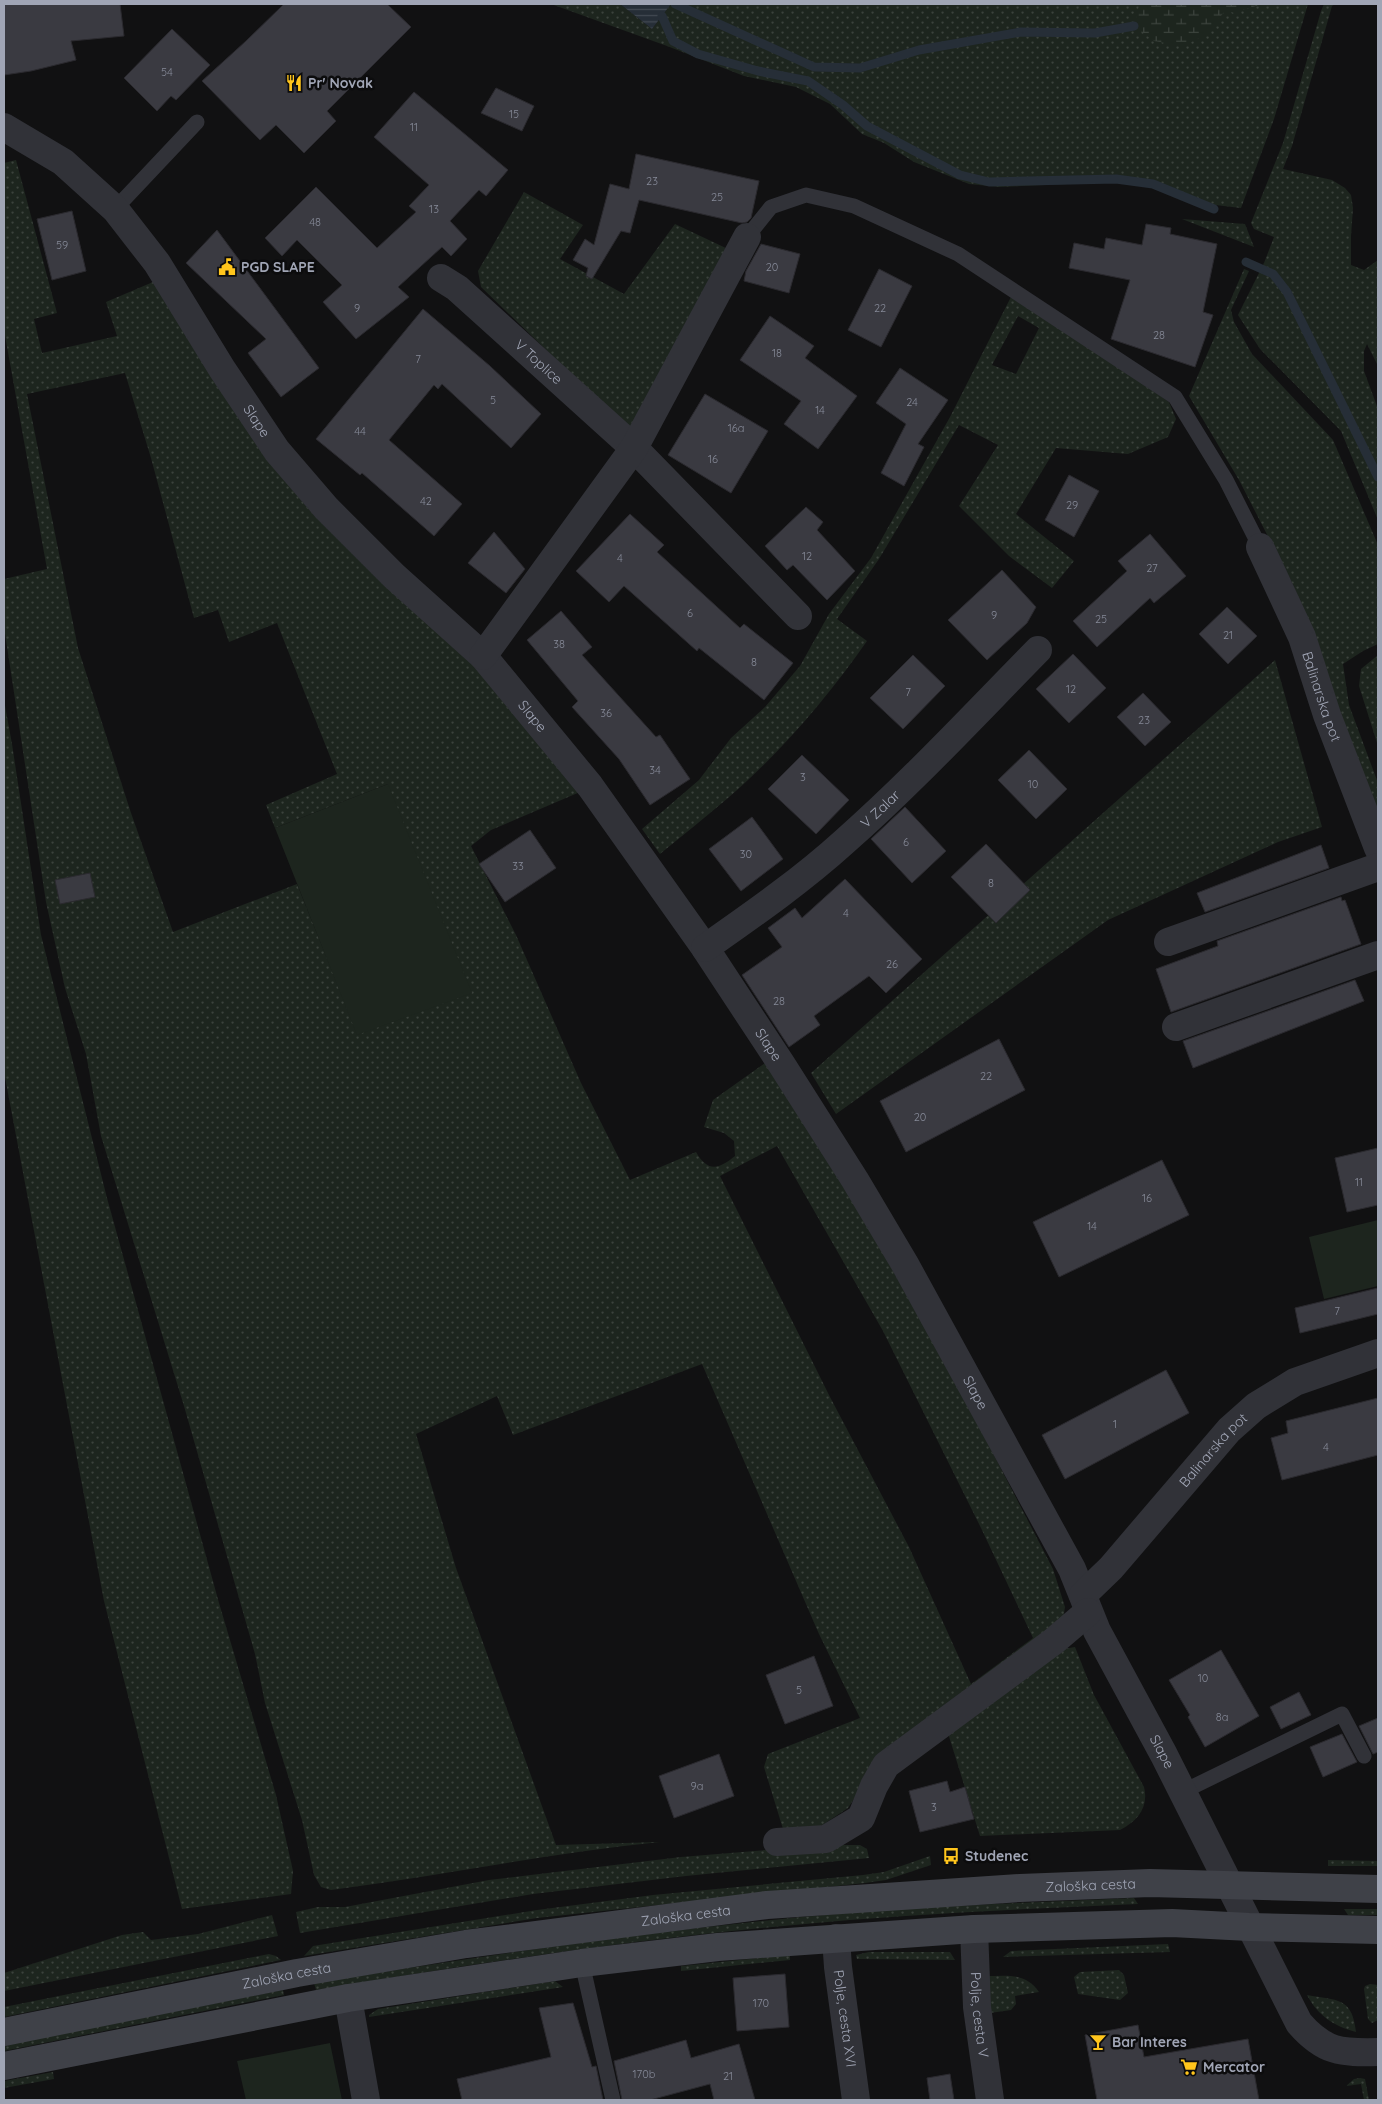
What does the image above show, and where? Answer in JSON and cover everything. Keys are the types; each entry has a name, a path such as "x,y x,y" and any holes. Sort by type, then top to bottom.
{"main road":[{"name":"Zaloška cesta","path":"4,2032 296,1973 466,1944 767,1905 1020,1888 1150,1883 1378,1889"},
{"path":"4,2066 348,1998 582,1963 718,1947 974,1929 1172,1922 1249,1927 1378,1930"}],"street":[{"name":"Slape","path":"4,126 63,162 114,209 158,263 222,369 277,451 326,508 394,576 483,656 590,786 705,948 782,1064 855,1180 906,1266 1072,1569 1086,1603 1290,2008 1308,2034 1326,2047 1350,2052 1378,2052"},
{"path":"483,656 634,448 747,237"},
{"name":"V Toplice","path":"442,278 457,288 634,448 798,616"},
{"name":"Balinarska pot","path":"1260,547 1302,637 1327,715 1378,848"},
{"name":"V Zalar","path":"705,948 761,909 843,843 1038,650"},
{"path":"1168,942 1378,867"},
{"path":"1176,1027 1378,955"},
{"name":"Balinarska pot","path":"777,1842 826,1839 861,1818 874,1786 886,1766 1054,1641 1086,1603 1111,1568 1229,1430 1256,1406 1294,1382 1378,1353"},
{"name":"Polje, cesta V","path":"974,1929 977,2007 990,2100"},
{"name":"Polje, cesta XVI","path":"836,1938 838,1967 856,2100"},
{"path":"348,1998 366,2100"}],"lane":[{"path":"114,209 197,122"},
{"path":"747,237 771,207 806,194 854,206 958,254 1175,397 1226,480 1260,547"},
{"path":"1182,1792 1342,1714 1364,1756"},
{"path":"582,1963 613,2100"}],"green space":[{"path":"551,4 620,4 652,29 671,4 1308,4 1274,119 1241,208 1198,203 1161,186 1113,182 999,187 969,184 914,162 884,143 862,134 830,104 796,87 744,76"},
{"path":"1142,4 1262,4 1234,13 1226,10 1204,36 1182,46 1154,41 1134,26 1139,6"},
{"path":"1324,4 1335,4 1332,6 1292,146 1283,169 1332,180 1345,188 1351,195 1353,208 1351,265 1364,270 1378,260 1378,366 1367,344 1364,351 1364,371 1378,409 1378,520 1341,431 1260,349 1238,315 1264,263 1274,237 1254,229 1251,223 1283,143"},
{"path":"16,160 57,313 34,319 42,353 117,336 106,302 153,282 272,463 313,514 491,681 580,792 491,830 471,846 516,935 581,1083 630,1180 696,1152 700,1159 709,1166 714,1167 724,1164 735,1156 734,1141 724,1133 704,1127 713,1100 768,1061 838,1174 955,1380 1053,1569 1065,1607 1063,1620 880,1759 848,1808 821,1826 783,1829 764,1767 768,1754 860,1718 819,1634 702,1364 513,1435 497,1396 416,1434 456,1568 556,1845 660,1842 577,1852 331,1890 321,1887 314,1875 302,1820 265,1703 255,1654 184,1406 101,1136 86,1054 65,988 46,902 4,627 4,579 47,569 4,330 4,163","holes":["125,373 151,458 194,618 218,610 229,642 277,623 337,774 266,805 275,828 388,784 358,1035 297,884 173,932 131,813 78,648 27,394","777,1146 883,1331 981,1528 1033,1638 971,1684 909,1547 830,1397 720,1176"]},
{"path":"524,192 583,225 560,259 624,294 675,224 730,250 629,430 481,287 478,271"},
{"path":"1182,219 1245,224 1254,247"},
{"path":"1244,269 1249,271 1231,310 1234,322 1252,354 1333,440 1378,545 1378,644 1343,664 1349,705 1378,783 1378,821 1337,712 1316,641 1293,585 1239,480 1189,396"},
{"path":"1013,293 1169,402 1176,419 1168,437 1128,454 1056,448 1016,514 1074,561 1052,588 1009,556 959,506 998,445 959,425 879,559 837,619 867,641 826,696 780,748 737,790 660,854 642,829 699,780 731,738 765,707 800,666 829,614 871,558 950,417","holes":["1018,316 1039,328 1016,374 992,365"]},
{"path":"1378,655 1378,746 1359,686 1361,669"},
{"path":"1275,660 1322,827 1278,842 1108,920 836,1114 811,1073"},
{"path":"4,700 41,935 107,1198 219,1603 276,1795 293,1871 291,1894 182,1909 104,1601 4,1072"},
{"path":"388,784 472,993 357,1035 275,828"},
{"path":"1378,1220 1378,1286 1324,1299 1309,1237"},
{"path":"1075,1647 1094,1695 1144,1787 1145,1801 1141,1813 1120,1830 980,1836 947,1730 1057,1650"},
{"path":"827,1845 860,1845 867,1849 869,1858 686,1876 533,1894 300,1933 296,1912 318,1907 345,1907 489,1880 681,1857"},
{"path":"930,1856 931,1865 886,1880 537,1918 304,1956 313,1946 537,1910 653,1895 863,1875 884,1872"},
{"path":"1328,1860 1378,1861 1378,1866 1328,1866"},
{"path":"1134,1898 1138,1904 837,1921 674,1937 554,1953 316,1990 314,1983 552,1947 671,1931 791,1918 919,1908"},
{"path":"1344,1909 1378,1909 1378,1915 1348,1915"},
{"path":"272,1915 278,1936 4,1991 4,1973 122,1935 143,1932 151,1940 198,1934"},
{"path":"1168,1944 1170,1952 1003,1957 1011,1951"},
{"path":"869,1952 950,1952 955,1960 857,1959 856,1955"},
{"path":"269,1954 281,1960 4,2017 4,2007"},
{"path":"790,1955 790,1960 681,1971 681,1966"},
{"path":"1119,1970 1124,1975 1128,1993 1120,2000 1078,1994 1074,1977 1080,1972"},
{"path":"986,1976 1015,1976 1022,1978 1039,1992 1015,1996 1016,2004 1011,2010 990,2013"},
{"path":"555,1981 563,1987 369,2017 378,2009"},
{"path":"1370,1984 1378,1985 1378,2020 1372,2023 1368,2019 1364,1989 1365,1986"},
{"path":"283,1990 284,1995 4,2051 4,2045"},
{"path":"1307,1995 1335,2000 1347,2006 1354,2020 1356,2032 1341,2027 1327,2019 1316,2009"},
{"path":"330,2043 342,2100 246,2100 237,2061"},
{"path":"53,2072 54,2079 4,2088 4,2081"},
{"path":"1354,2079 1365,2079 1369,2100 1364,2100 1361,2084 1346,2086"}],"shaded area":[{"path":"620,4 671,4 652,29"}],"building":[{"path":"4,4 120,4 124,36 71,41 76,60 31,71 4,75"},
{"name":"Pr' Novak","path":"284,4 387,4 411,27 327,111 336,121 304,153 276,125 260,140 202,81"},
{"path":"172,29 210,65 176,100 171,96 157,111 124,78"},
{"path":"496,88 534,106 522,131 481,113"},
{"path":"414,92 508,170 486,196 479,190 450,221 467,239 451,256 442,247 398,287 409,297 356,339 323,302 342,285 297,240 282,256 265,238 316,187 377,248 416,212 409,206 429,185 374,137"},
{"path":"636,154 759,181 751,218 747,222 742,223 639,200 630,233 621,231 592,279 586,276 588,268 573,260 585,239 594,245 610,184 629,189"},
{"path":"72,211 86,271 52,280 37,219"},
{"path":"1146,224 1171,228 1170,234 1217,244 1203,312 1213,315 1195,367 1111,339 1130,280 1069,268 1074,243 1104,249 1106,238 1142,245"},
{"path":"217,230 319,368 281,397 248,353 266,339 186,263"},
{"path":"761,244 800,254 789,293 744,281 746,271"},
{"path":"879,269 912,286 881,347 848,330"},
{"path":"423,309 490,366 541,414 511,448 442,384 438,389 434,385 389,440 462,504 434,536 362,473 360,475 316,439"},
{"path":"770,316 814,346 805,358 857,396 818,449 784,424 801,401 740,360"},
{"path":"900,368 948,400 918,444 924,447 904,486 881,473 906,424 876,403"},
{"path":"705,394 768,431 731,493 668,455"},
{"path":"1069,475 1099,491 1074,537 1045,520"},
{"path":"806,507 823,522 817,530 855,571 827,600 793,565 787,570 765,546"},
{"path":"630,514 664,545 657,552 740,628 744,624 793,663 764,700 699,648 697,651 624,586 609,602 576,571"},
{"path":"494,532 525,569 506,593 468,563"},
{"path":"1150,534 1186,576 1154,603 1150,598 1097,647 1073,621 1127,571 1118,561"},
{"path":"1002,570 1036,607 1027,623 987,660 948,620"},
{"path":"1227,607 1257,636 1228,664 1199,634"},
{"path":"561,611 592,647 582,655 656,737 660,735 690,779 650,805 619,759 572,707 578,701 527,640"},
{"path":"1073,654 1106,688 1069,723 1036,689"},
{"path":"913,655 945,686 903,729 870,698"},
{"path":"1143,693 1171,722 1145,746 1117,717"},
{"path":"1029,750 1067,789 1036,819 998,780"},
{"path":"802,755 849,800 816,834 768,789"},
{"path":"905,807 946,851 912,883 871,839"},
{"path":"752,817 783,859 741,891 709,849"},
{"path":"530,830 556,868 505,902 479,864"},
{"path":"986,844 1030,890 996,923 951,877"},
{"path":"1321,845 1329,868 1205,912 1197,893"},
{"path":"90,873 95,897 60,904 55,880"},
{"path":"845,879 922,959 886,993 869,976 814,1016 820,1025 789,1047 742,975 782,947 768,928 795,908 802,918"},
{"path":"1341,897 1342,901 1345,900 1361,944 1171,1012 1156,969 1218,946 1217,941"},
{"path":"1355,980 1364,1001 1193,1068 1183,1041"},
{"path":"999,1039 1025,1090 906,1152 880,1101"},
{"path":"1378,1148 1378,1205 1347,1212 1335,1158"},
{"path":"1162,1160 1189,1215 1059,1277 1033,1222"},
{"path":"1378,1288 1378,1314 1300,1333 1295,1308"},
{"path":"1166,1370 1189,1413 1065,1479 1042,1435"},
{"path":"1378,1398 1378,1455 1282,1480 1271,1438 1288,1433 1286,1421"},
{"path":"1221,1650 1259,1716 1205,1747 1188,1717 1190,1715 1169,1680"},
{"path":"814,1656 833,1706 785,1724 766,1675"},
{"path":"1299,1692 1311,1715 1281,1729 1270,1707"},
{"path":"1378,1718 1378,1752 1373,1754 1359,1726"},
{"path":"1342,1734 1357,1762 1323,1777 1310,1747"},
{"path":"719,1754 734,1796 674,1818 659,1776"},
{"path":"947,1781 950,1792 965,1787 974,1819 920,1832 909,1791"},
{"path":"785,1974 789,2027 737,2031 733,1978"},
{"path":"573,2003 592,2067 596,2066 603,2100 462,2100 457,2079 551,2057 539,2008"},
{"path":"1138,2025 1144,2057 1248,2039 1259,2100 1097,2100 1085,2035"},
{"path":"686,2040 691,2058 739,2044 755,2100 714,2100 710,2084 650,2100 622,2100 614,2061"},
{"path":"950,2074 954,2100 930,2100 927,2078"}],"waterway":[{"path":"675,4 814,67 860,68 919,50 1021,32 1095,33 1134,26"},
{"path":"662,16 673,41 698,54 758,71 808,81 843,105 867,126 960,175 989,182 1116,179 1153,184 1214,209"},
{"path":"1246,262 1273,274 1287,292 1378,477"}],"place":[{"name":"Pr' Novak","path":"294,83"},
{"name":"PGD SLAPE","path":"227,267"},
{"name":"Studenec","path":"951,1856"},
{"name":"Bar Interes","path":"1098,2042"},
{"name":"Mercator","path":"1189,2067"}]}
